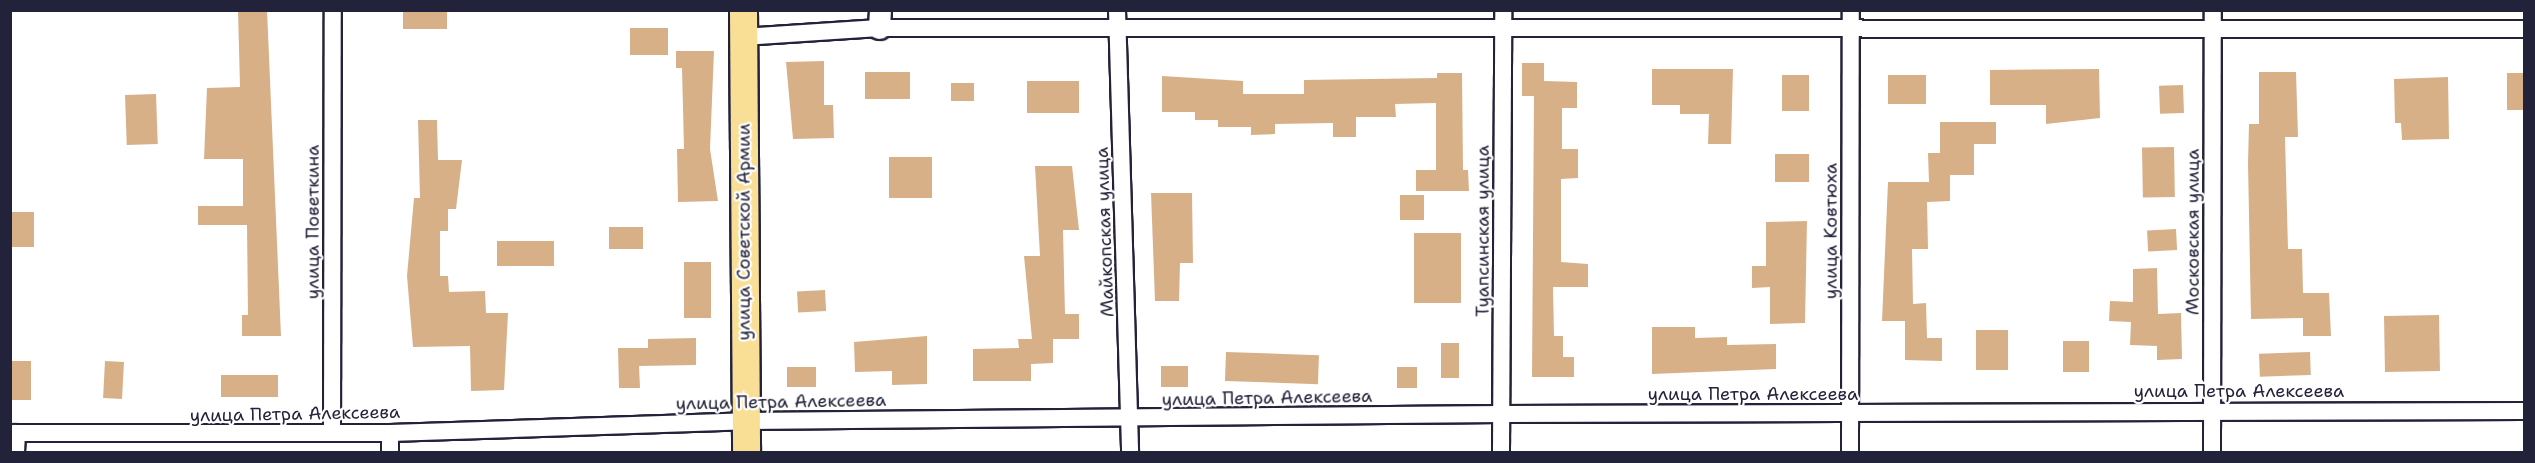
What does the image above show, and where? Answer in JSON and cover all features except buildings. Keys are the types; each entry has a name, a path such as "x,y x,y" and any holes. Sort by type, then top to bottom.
{"main road":[{"name":"улица Советской Армии","path":"743,24 746,453"}],"street":[{"name":"улица Поветкина","path":"332,433 333,10"},
{"name":"Майкопская улица","path":"1117,10 1131,419 1130,453"},
{"name":"Туапсинская улица","path":"1501,453 1503,10"},
{"name":"улица Ковтюха","path":"1850,453 1851,10"},
{"name":"Московская улица","path":"2212,453 2213,10"},
{"path":"743,24 879,20 1117,31 2524,29"},
{"name":"улица Петра Алексеева","path":"14,433 390,433 746,421 1501,414 1850,414 2213,410 2524,411"},
{"path":"14,433 16,453"},
{"path":"390,433 390,453"}]}
